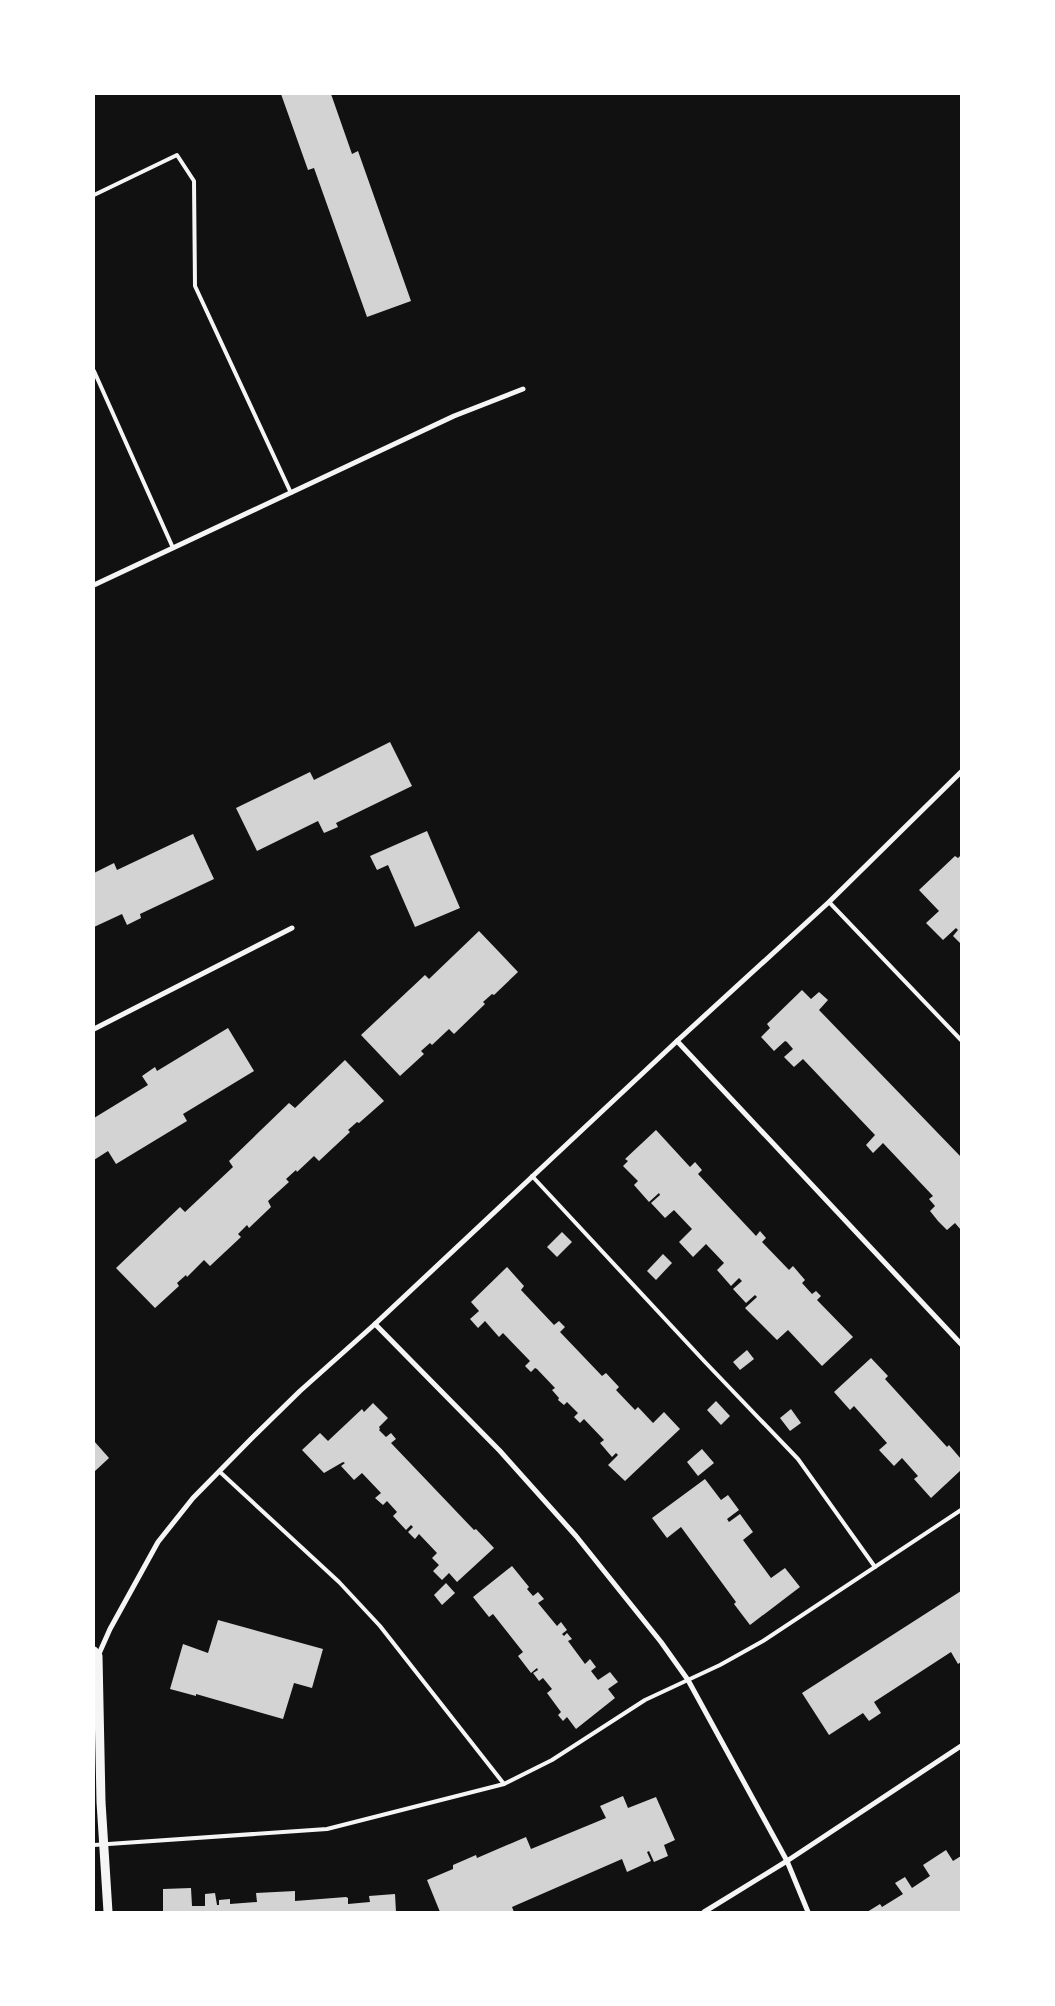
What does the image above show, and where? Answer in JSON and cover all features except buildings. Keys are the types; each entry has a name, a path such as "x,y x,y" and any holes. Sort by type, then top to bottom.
{"street":[{"path":"94,585 454,416 523,389"},
{"path":"108,1912 98,1844 95,1655 158,1542 193,1498 300,1391 375,1324 676,1041 829,902 961,772"},
{"path":"94,1029 292,928"},
{"path":"676,1041 961,1344"},
{"path":"375,1324 500,1451 576,1536 661,1642 688,1680 786,1861 808,1912"},
{"path":"704,1912 786,1861 961,1746"}],"lane":[{"path":"94,195 176,155 190,174 194,181 195,286 291,493"},
{"path":"94,371 173,548"},
{"path":"829,902 961,1040"},
{"path":"532,1176 798,1459 875,1567"},
{"path":"220,1472 339,1582 380,1626 504,1784"},
{"path":"98,1844 327,1829 504,1784 552,1760 644,1700 688,1680 763,1641 961,1510"}]}
